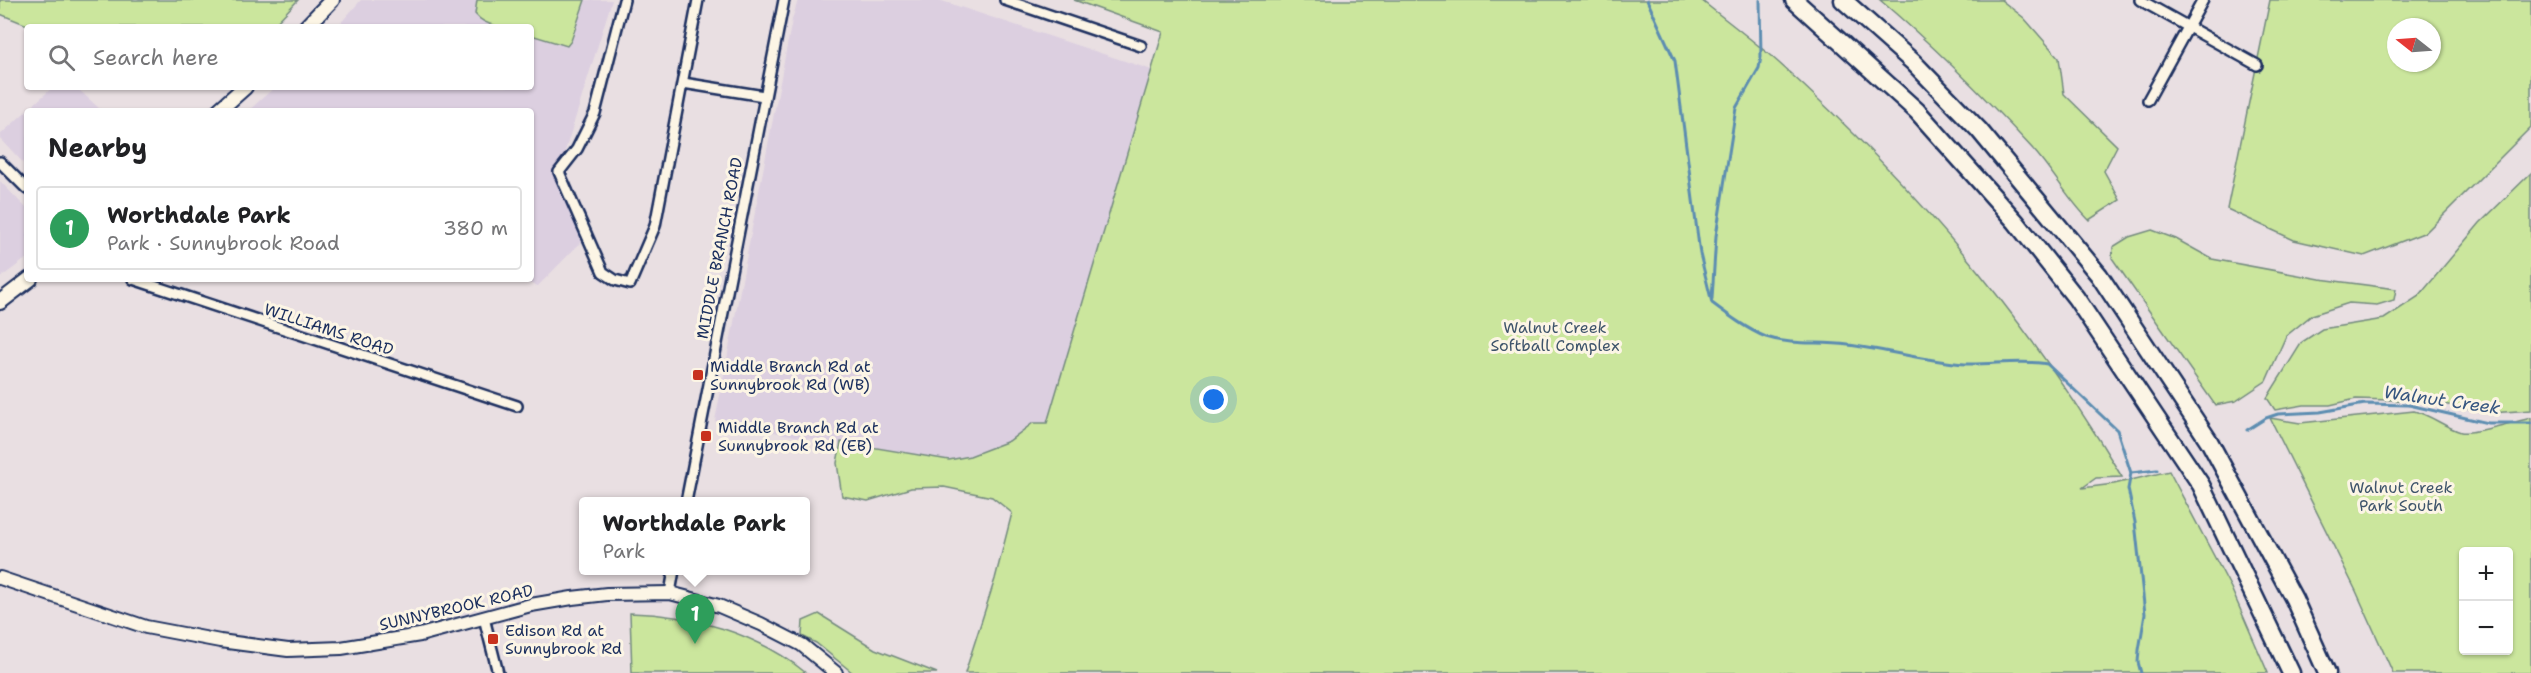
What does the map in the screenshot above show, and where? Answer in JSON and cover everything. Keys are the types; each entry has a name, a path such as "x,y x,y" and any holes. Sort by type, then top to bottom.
{"highway":[{"path":"1794,0 1917,111 2016,222 2076,298 2201,485 2290,673"},
{"path":"1843,0 1913,62 1979,130 2099,275 2209,441 2294,598 2327,673"}],"main road":[{"path":"309,24 332,0"},
{"path":"221,108 242,90"},
{"path":"0,302 26,282"},
{"name":"SUNNYBROOK ROAD","path":"0,578 146,627 288,650 341,648 420,635 531,605 572,598 607,594 670,593 719,606 761,624 802,645 836,673"}],"street":[{"path":"624,0 595,114 577,149 559,172 603,272 615,280 630,284 655,226 698,0"},
{"name":"MIDDLE BRANCH ROAD","path":"687,497 784,0"},
{"path":"1005,0 1141,46"},
{"path":"2140,0 2257,65"},
{"path":"2148,100 2203,0"},
{"path":"682,82 764,96"},
{"path":"0,162 24,186"},
{"name":"WILLIAMS ROAD","path":"142,282 517,406"},
{"path":"670,593 673,575"},
{"path":"484,618 498,673"}],"shaded area":[{"path":"361,0 612,0 557,177 587,236 538,286 526,282 534,282 534,108 251,108 272,90 534,90 534,24 340,24"},
{"path":"798,0 939,0 1152,70 1030,480 715,421 792,20"},
{"path":"50,90 79,90 99,108 30,108"},
{"path":"24,113 24,164 0,138 0,135"},
{"path":"0,181 24,206 24,260 0,278"}],"green space":[{"path":"0,0 298,0 275,24 25,24 0,14"},
{"path":"477,0 585,0 571,41 567,46 534,36 534,24 490,24 475,14"},
{"name":"Walnut Creek Softball Complex","path":"1074,0 1701,0 1779,63 1829,109 1922,206 2008,309 2086,419 2122,477 2096,478 2082,488 2114,484 2169,471 2231,588 2268,673 965,673 995,579 1012,513 992,497 944,487 911,488 868,501 842,496 837,463 841,442 949,460 970,456 1009,441 1033,423 1047,423 1163,32"},
{"path":"1880,0 2001,0 2024,18 2059,58 2064,94 2117,146 2104,171 2120,200 2089,220 2040,157 1977,90"},
{"path":"2270,0 2531,0 2531,127 2426,232 2364,256 2294,240 2227,209"},
{"path":"2531,173 2531,410 2491,413 2427,401 2356,399 2330,405 2304,405 2275,410 2267,398 2302,342 2322,329 2384,319 2419,296 2480,223"},
{"path":"2152,230 2176,239 2212,259 2320,279 2396,289 2394,300 2377,305 2349,303 2312,315 2286,336 2266,381 2236,401 2215,405 2112,258 2113,247 2129,237"},
{"name":"Walnut Creek Park South","path":"2414,411 2455,430 2467,432 2531,418 2531,673 2393,673 2356,591 2270,418 2300,423"},
{"path":"630,613 677,617 723,629 767,647 806,673 632,673"},
{"path":"819,614 875,649 937,673 853,673 816,643 802,636 803,621"}],"waterway":[{"path":"1647,0 1675,61 1700,254 1712,303 1752,330 1776,340 1848,345 1965,364 2027,362 2047,364 2117,430 2131,473 2128,489 2135,522 2145,614 2138,662 2141,673"},
{"path":"1712,299 1716,236 1736,108 1759,68 1761,57 1760,0"},
{"name":"Walnut Creek","path":"2247,430 2266,418 2278,414 2320,412 2365,404 2409,405 2488,423 2531,423"},
{"name":"Walnut Creek","path":"2131,473 2157,470"}],"place":[{"name":"Middle Branch Rd at Sunnybrook Rd (WB)","path":"698,375"},
{"name":"Middle Branch Rd at Sunnybrook Rd (EB)","path":"706,436"},
{"name":"Edison Rd at Sunnybrook Rd","path":"493,639"},
{"name":"Worthdale Park","path":"695,644"}]}
